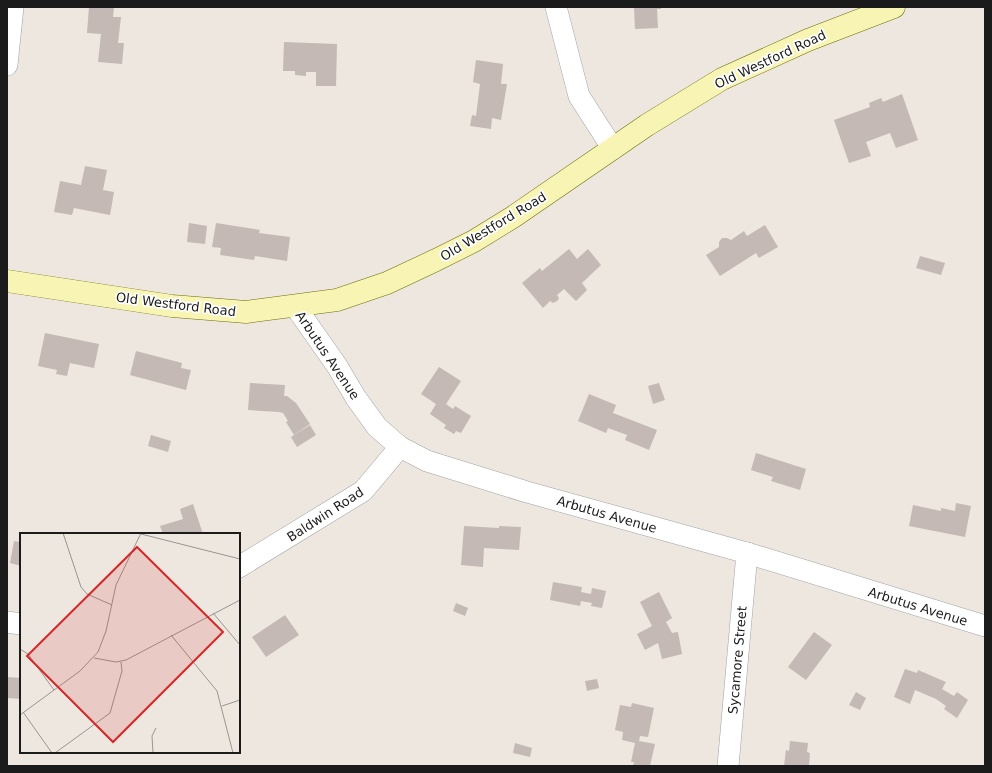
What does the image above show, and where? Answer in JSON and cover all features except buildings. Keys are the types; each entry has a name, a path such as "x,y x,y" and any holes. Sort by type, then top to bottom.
{"main road":[{"name":"Old Westford Road","path":"7,280 180,307 246,312 337,300 387,283 474,241 514,217 647,126 722,79 808,40 894,7"}],"street":[{"path":"7,65 14,7"},
{"path":"556,7 579,96 613,149"},
{"name":"Arbutus Avenue","path":"295,306 377,427 400,447 427,461 506,486 747,554 985,626"},
{"name":"Baldwin Road","path":"240,566 363,491 400,447"},
{"name":"Sycamore Street","path":"728,766 747,554"},
{"path":"7,622 20,624"}]}
